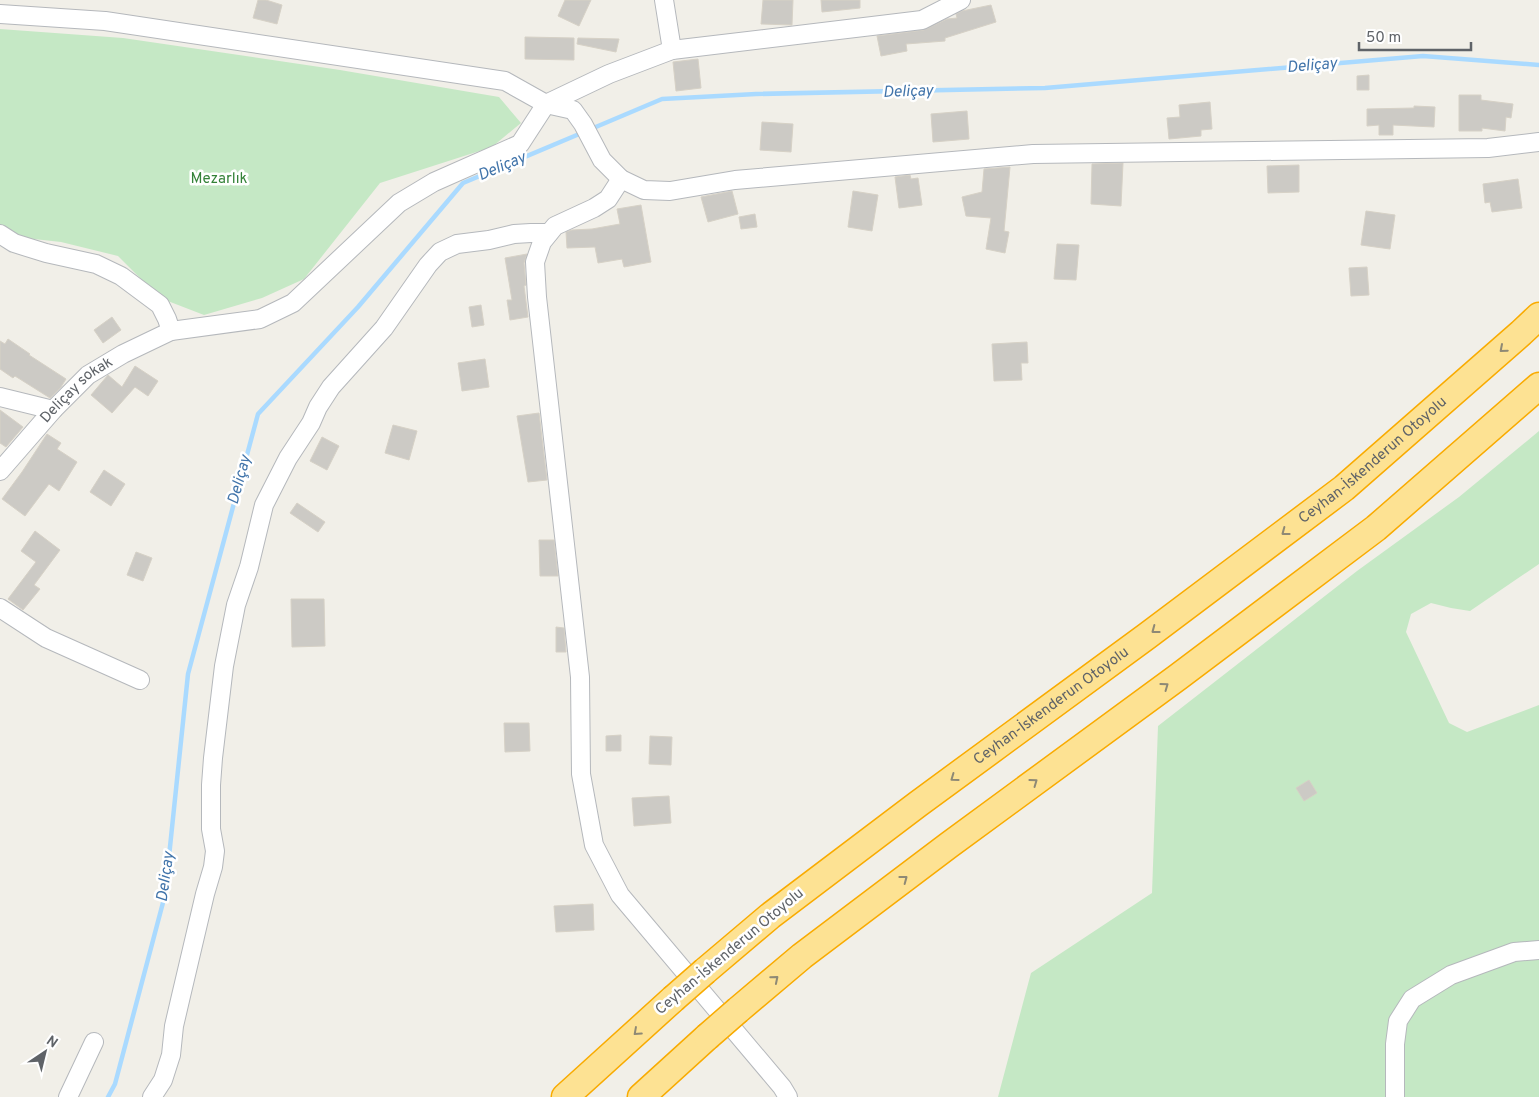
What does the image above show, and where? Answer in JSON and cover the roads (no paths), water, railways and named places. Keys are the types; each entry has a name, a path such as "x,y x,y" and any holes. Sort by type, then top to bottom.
{"highway":[{"name":"Ceyhan-İskenderun Otoyolu","path":"565,1097 673,999 770,916 1344,488 1522,333 1539,316"},
{"path":"641,1097 707,1037 802,956 1376,528 1539,386"}],"street":[{"path":"664,0 672,50"},
{"path":"546,104 609,74 672,50 922,20 961,0"},
{"path":"0,14 105,22 505,81 546,104 574,110 602,160 621,179 644,190 670,191 735,180 1033,154 1488,148 1539,142"},
{"name":"Deliçay sokak","path":"0,471 53,410 88,375 123,354 171,331 260,319 292,303 398,203 434,182 520,144 546,104"},
{"path":"621,179 608,199 594,208 555,226 542,242 535,262 537,296 580,677 581,774 594,845 620,895 782,1087 788,1097"},
{"path":"152,1097 163,1080 171,1055 180,996 213,867 215,851 211,829 211,785 224,666 236,605 249,567 264,505 288,458 311,424 318,407 331,387 384,328 428,265 440,252 457,244 489,240 514,234 549,233"},
{"path":"0,234 14,243 96,264 121,276 160,305 171,331"},
{"path":"0,397 53,410"},
{"path":"0,608 46,638 140,680"},
{"path":"1395,1097 1395,1044 1398,1021 1412,999 1451,975 1514,952 1539,950"},
{"path":"68,1097 94,1042"}],"waterway":[{"name":"Deliçay","path":"591,129 662,99 756,94 1045,88 1423,56 1539,65"},
{"name":"Deliçay","path":"108,1097 115,1084 165,895 188,674 258,414 358,307 463,183 584,132"}],"park label":[{"name":"Mezarlık","path":"219,179"}]}
